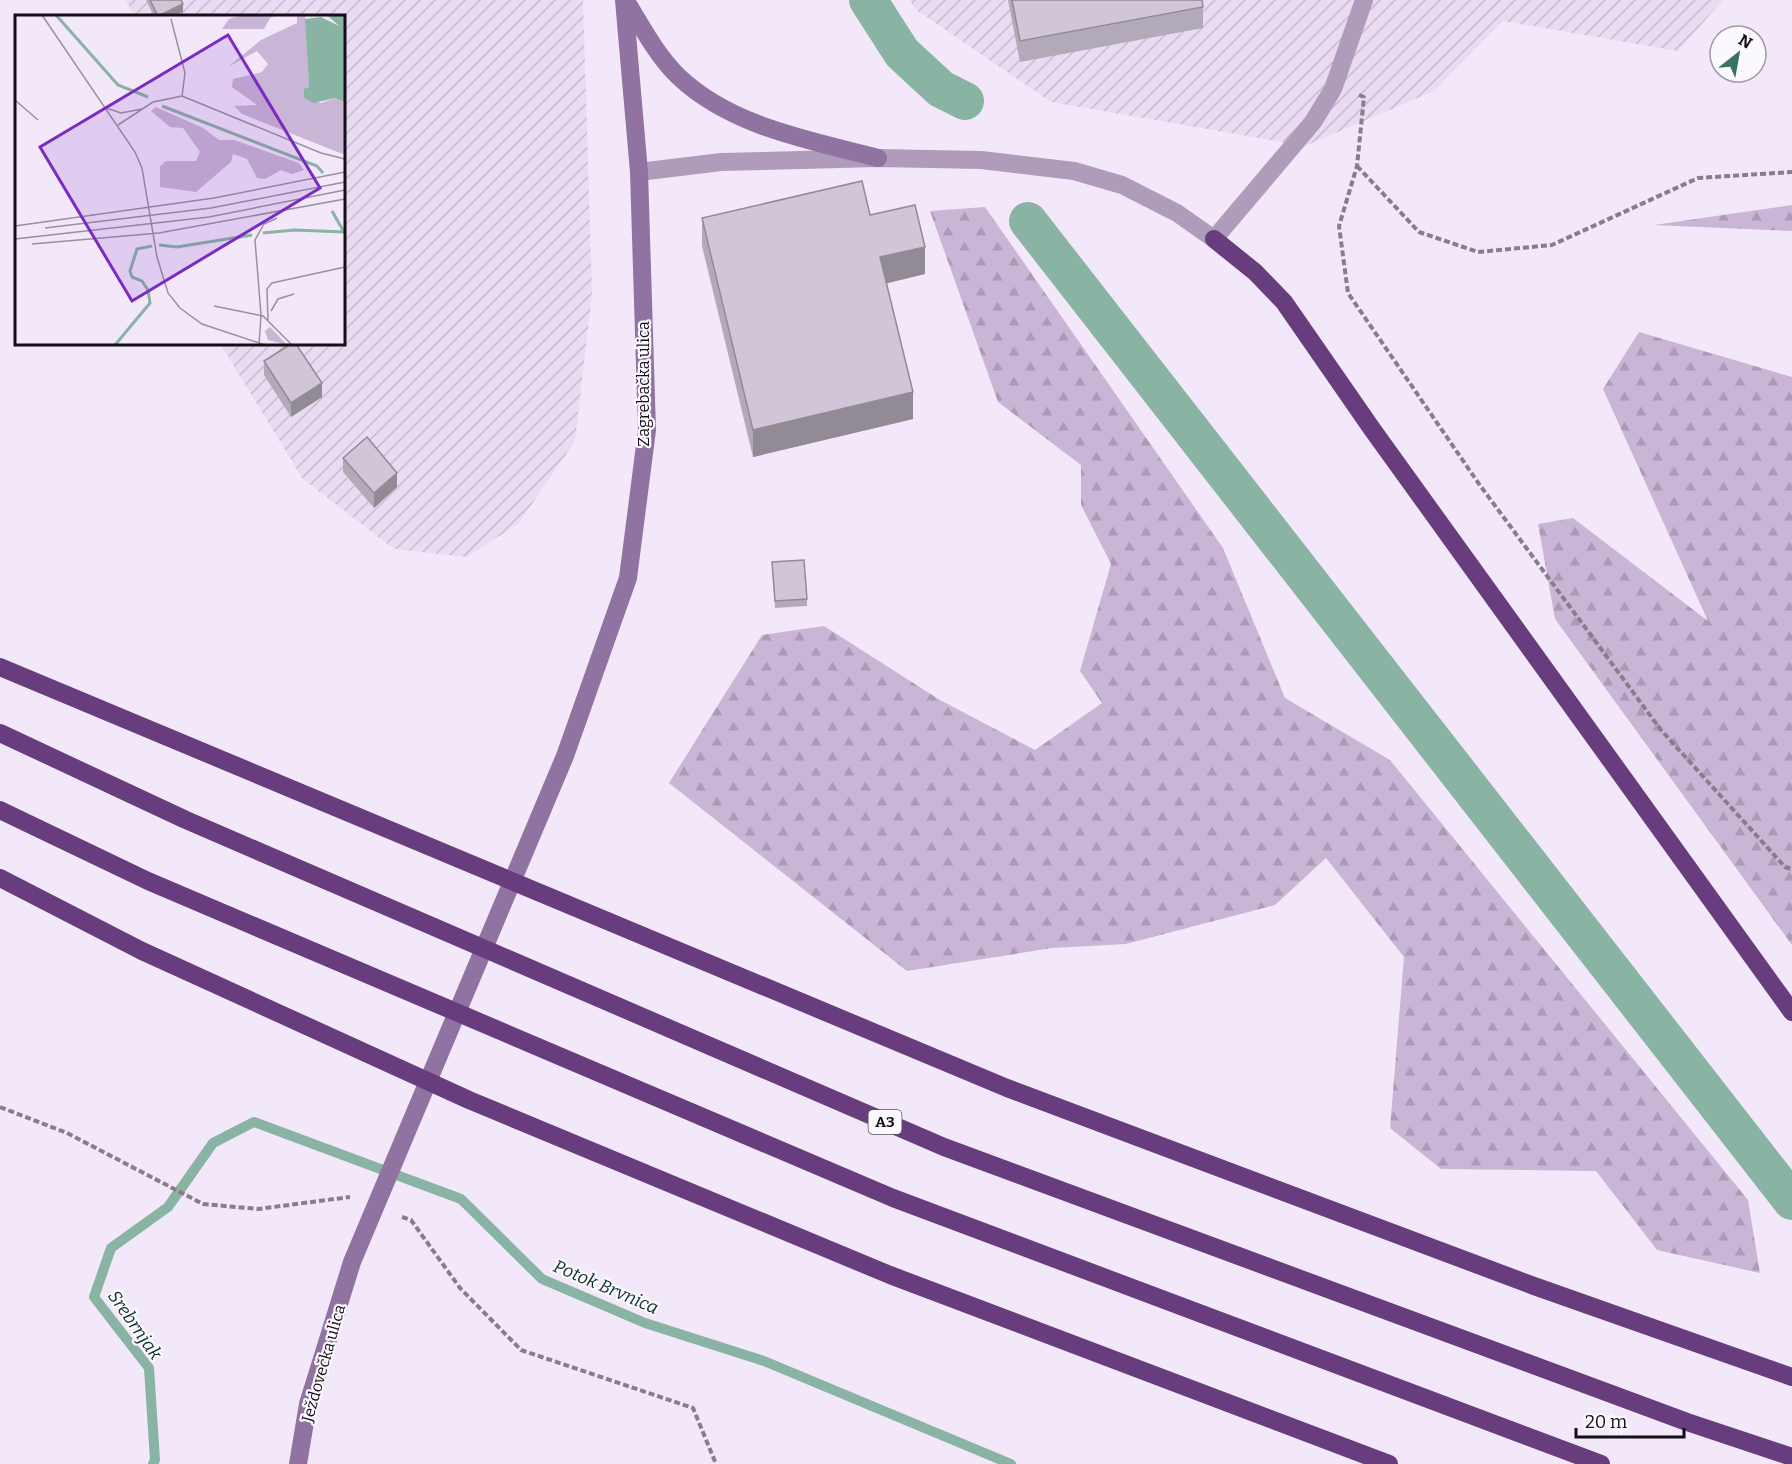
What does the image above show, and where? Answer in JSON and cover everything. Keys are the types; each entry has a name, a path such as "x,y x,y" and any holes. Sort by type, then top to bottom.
{"highway":[{"path":"1214,239 1255,272 1284,302 1372,429 1792,1012"},
{"path":"0,667 1006,1088 1534,1286 1792,1377"},
{"name":"A3","path":"0,733 186,820 944,1148 1687,1422 1792,1457"},
{"path":"0,810 148,881 893,1198 1601,1464"},
{"path":"0,878 142,951 469,1100 890,1275 1389,1464"}],"main road":[{"path":"625,0 659,53 679,77 713,103 767,128 878,158"},
{"name":"Zagrebačka ulica","path":"352,1262 565,756 628,578 647,430 639,172 625,0"},
{"name":"Ježdovečka ulica","path":"298,1464 308,1404 352,1262"}],"street":[{"path":"639,172 721,162 878,158 981,160 1074,171 1122,185 1176,213 1214,239 1313,122 1333,89 1364,0"}],"path":[{"path":"1333,89 1364,97 1357,165 1339,226 1348,293 1479,484 1661,730 1785,867 1792,869"},
{"path":"1357,165 1419,232 1478,252 1552,245 1698,178 1792,172"},
{"path":"0,1107 67,1133 203,1204 258,1209 348,1197 359,1201"},
{"path":"400,1216 411,1220 460,1288 521,1350 693,1408 716,1464"}],"shaded area":[{"path":"126,0 583,0 592,293 575,441 519,523 467,557 394,549 303,479 224,350 222,345 345,345 345,15 134,15"},
{"path":"910,0 1723,0 1678,51 1503,21 1434,91 1305,146 1051,102 915,9"}],"green space":[{"path":"1792,205 1792,231 1654,225"},
{"path":"985,207 1223,548 1285,698 1390,760 1748,1200 1760,1273 1657,1250 1596,1171 1441,1169 1390,1128 1404,957 1326,858 1275,905 1126,944 1052,948 907,971 669,783 762,635 824,626 940,700 1035,750 1102,703 1080,671 1111,564 1081,505 1081,465 998,402 930,211"},
{"path":"1639,332 1792,377 1792,945 1555,619 1538,524 1573,518 1708,621 1603,389"}],"building":[{"path":"150,0 181,0 183,4 158,15"},
{"path":"1012,0 1202,0 1203,7 1020,41"},
{"path":"862,181 870,215 915,205 925,247 880,257 913,392 753,430 702,218"},
{"path":"289,345 297,345 322,383 291,403 264,361"},
{"path":"367,437 397,473 374,493 343,458"},
{"path":"804,560 807,599 775,601 772,562"}],"waterway":[{"path":"868,0 902,53 941,89 965,101"},
{"path":"1028,221 1792,1201"},
{"name":"Potok Brvnica","path":"153,1464 155,1460 149,1368 94,1297 111,1248 168,1207 213,1143 254,1122 461,1199 542,1279 645,1323 764,1361 1011,1464"}],"water label":[{"name":"Srebrnjak","path":"135,1325"}]}
